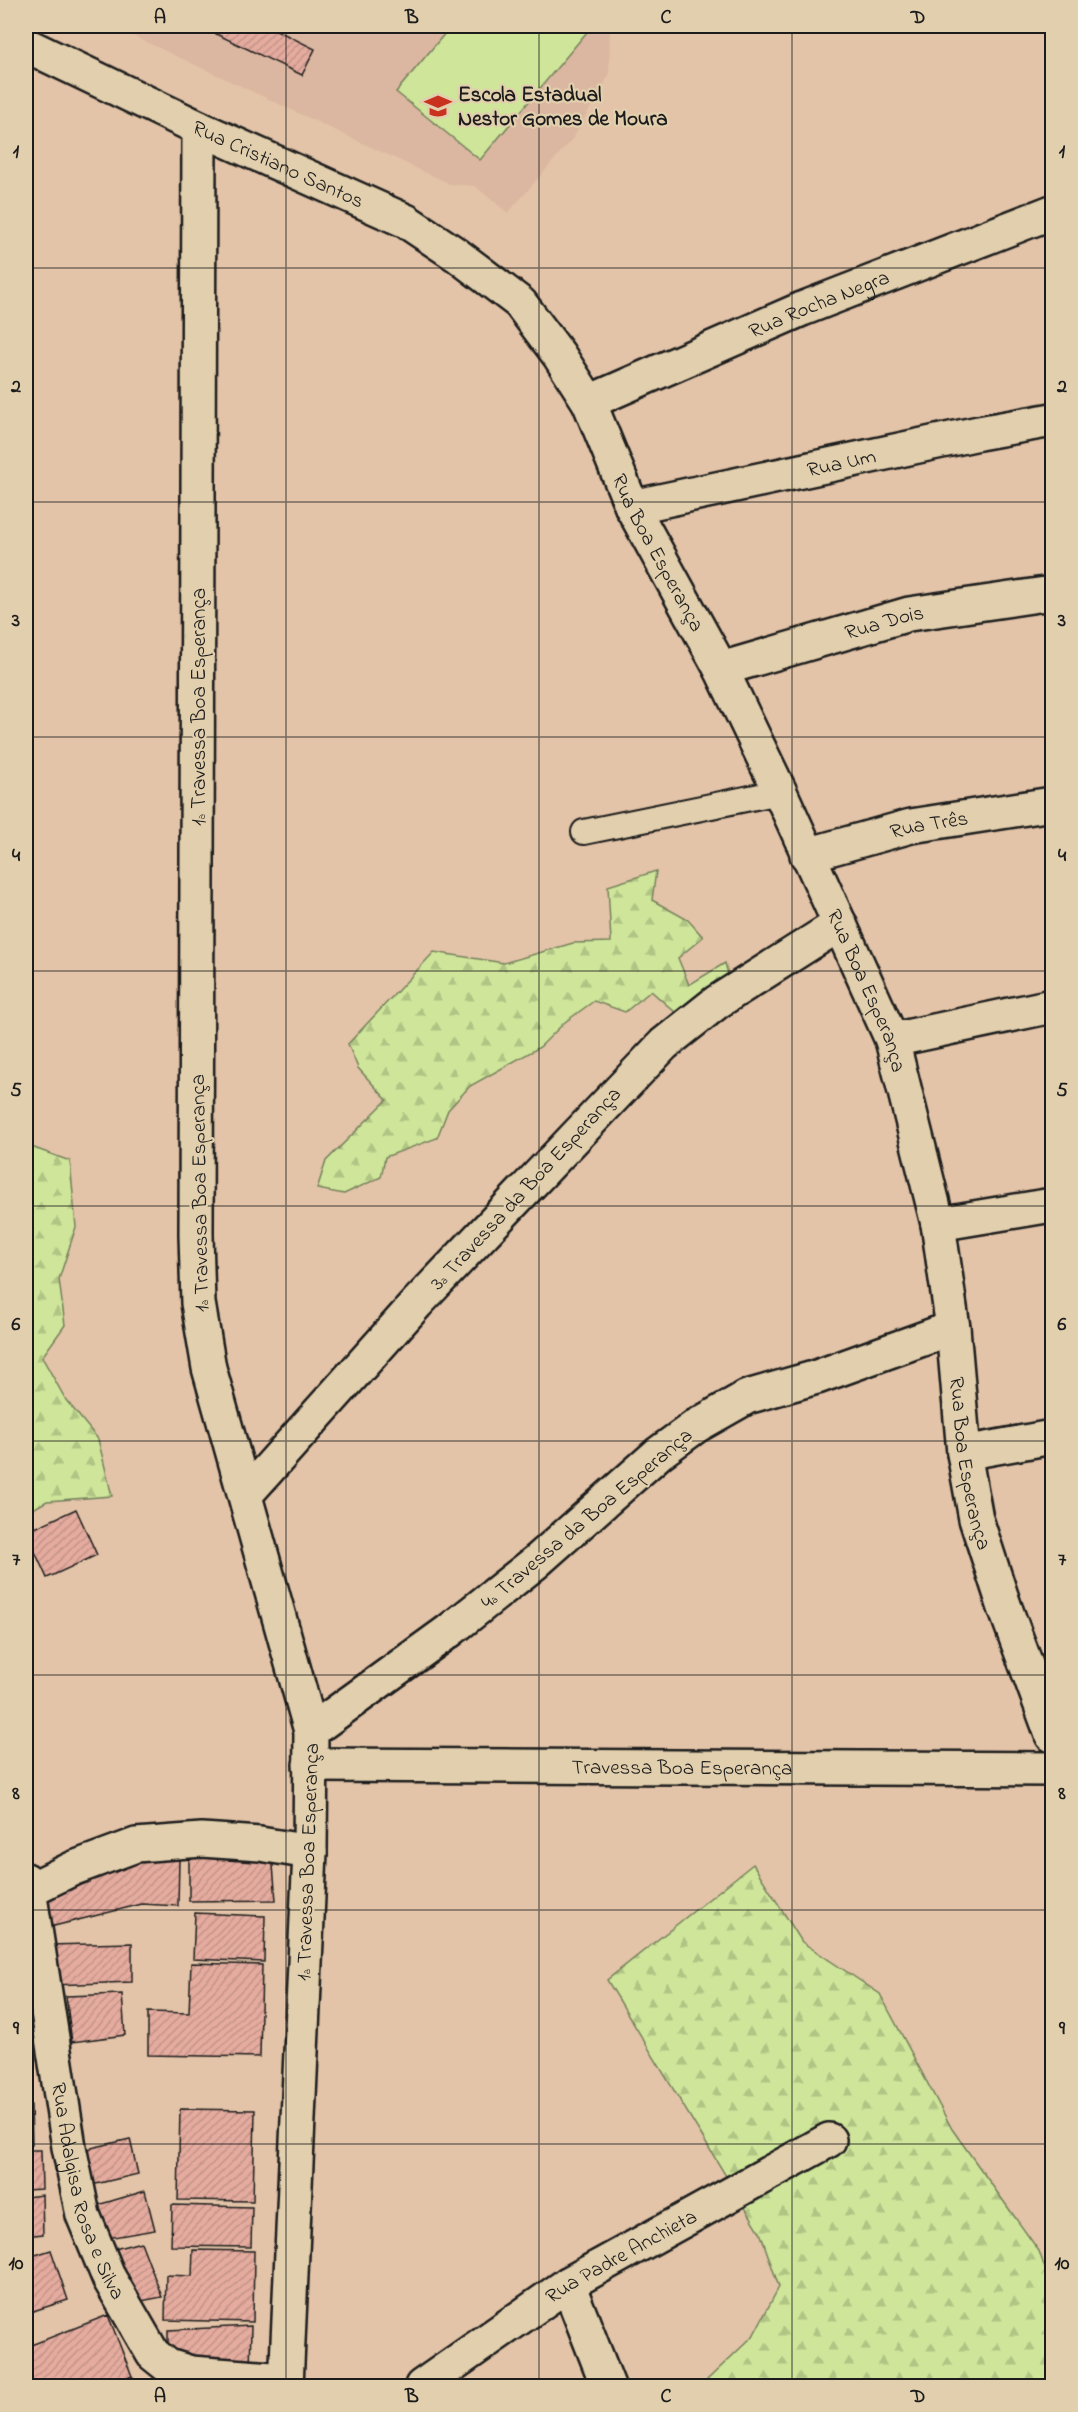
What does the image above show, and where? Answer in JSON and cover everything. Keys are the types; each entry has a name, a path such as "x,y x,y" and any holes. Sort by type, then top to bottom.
{"street":[{"name":"Rua Cristiano Santos","path":"26,45 199,128 406,221 457,255 520,303"},
{"name":"1ª Travessa Boa Esperança","path":"199,128 196,1211 198,1303 209,1368 311,1731 310,1852 286,2383"},
{"name":"Rua Rocha Negra","path":"589,402 802,309 1053,212"},
{"name":"Rua Boa Esperança","path":"520,303 559,355 589,402 632,507 721,669 780,792 892,1040 938,1224 953,1328 964,1453 976,1519 1004,1605 1053,1735"},
{"name":"Rua Um","path":"632,507 980,433 1053,420"},
{"name":"Rua Dois","path":"721,669 909,614 1053,593"},
{"name":"Rua Três","path":"807,855 911,826 1053,804"},
{"name":"3ª Travessa da Boa Esperança","path":"246,1494 417,1303 664,1044 717,1002 840,924"},
{"path":"892,1040 1053,1006"},
{"path":"938,1224 1053,1206"},
{"name":"4ª Travessa da Boa Esperança","path":"311,1731 449,1631 536,1562 660,1453 696,1426 747,1397 817,1377 953,1328"},
{"path":"964,1453 1053,1437"},
{"name":"Travessa Boa Esperança","path":"310,1765 1053,1769"},
{"path":"27,1885 136,1845 202,1840 260,1844 310,1852"},
{"name":"Rua Adalgisa Rosa e Silva","path":"27,1885 69,2147 83,2215 109,2278 153,2354 168,2366 191,2373 286,2383"},
{"name":"Rua Padre Anchieta","path":"422,2386 568,2284 829,2140"},
{"path":"568,2284 608,2386"}],"lane":[{"path":"584,832 780,792"}],"shaded area":[{"name":"Escola Estadual Nestor Gomes de Moura","path":"112,26 610,26 609,75 573,138 508,213 475,186 450,184"}],"green space":[{"path":"451,26 592,26 480,160 396,92"},
{"path":"656,871 652,900 688,920 703,937 678,958 689,985 725,963 731,985 683,1019 651,991 625,1012 594,1001 565,1022 540,1047 470,1086 448,1110 437,1138 385,1157 381,1177 344,1194 317,1189 326,1161 387,1100 358,1068 348,1044 434,952 504,963 573,943 611,942 608,886"},
{"path":"26,1145 70,1161 76,1227 59,1279 65,1325 42,1357 66,1400 98,1439 112,1496 47,1501 26,1513 31,1478 26,1471"},
{"path":"753,1864 802,1942 880,1994 952,2129 1039,2251 1052,2289 1052,2386 708,2386 707,2380 753,2336 779,2287 760,2232 607,1980"}],"building":[{"path":"215,26 268,26 315,49 302,75 212,32"},
{"path":"76,1509 97,1555 47,1578 26,1532"},
{"path":"189,1853 272,1854 276,1900 189,1901"},
{"path":"134,1858 179,1860 178,1906 142,1904 50,1927 45,1889"},
{"path":"195,1913 265,1916 264,1962 193,1959"},
{"path":"132,1943 132,1982 52,1985 47,1945"},
{"path":"191,1963 262,1965 260,2057 148,2055 148,2012 189,2013"},
{"path":"122,1994 125,2035 72,2042 66,1996"},
{"path":"26,2105 31,2105 32,2144 26,2145"},
{"path":"180,2109 255,2110 253,2201 178,2200"},
{"path":"130,2139 138,2174 83,2187 74,2152"},
{"path":"26,2150 41,2150 42,2189 26,2190"},
{"path":"145,2191 155,2230 102,2239 91,2207"},
{"path":"42,2195 43,2234 26,2236 26,2197"},
{"path":"172,2205 252,2207 251,2247 171,2246"},
{"path":"141,2242 162,2297 131,2303 107,2251"},
{"path":"51,2250 68,2300 30,2312 26,2298 26,2258"},
{"path":"193,2250 254,2251 253,2322 165,2320 166,2275 192,2276"},
{"path":"108,2315 132,2376 104,2386 26,2386 26,2347"},
{"path":"251,2326 250,2371 168,2366 168,2330"},
{"path":"132,2376 140,2386 110,2386"}],"place":[{"name":"Escola Estadual Nestor Gomes de Moura","path":"438,106"}]}
